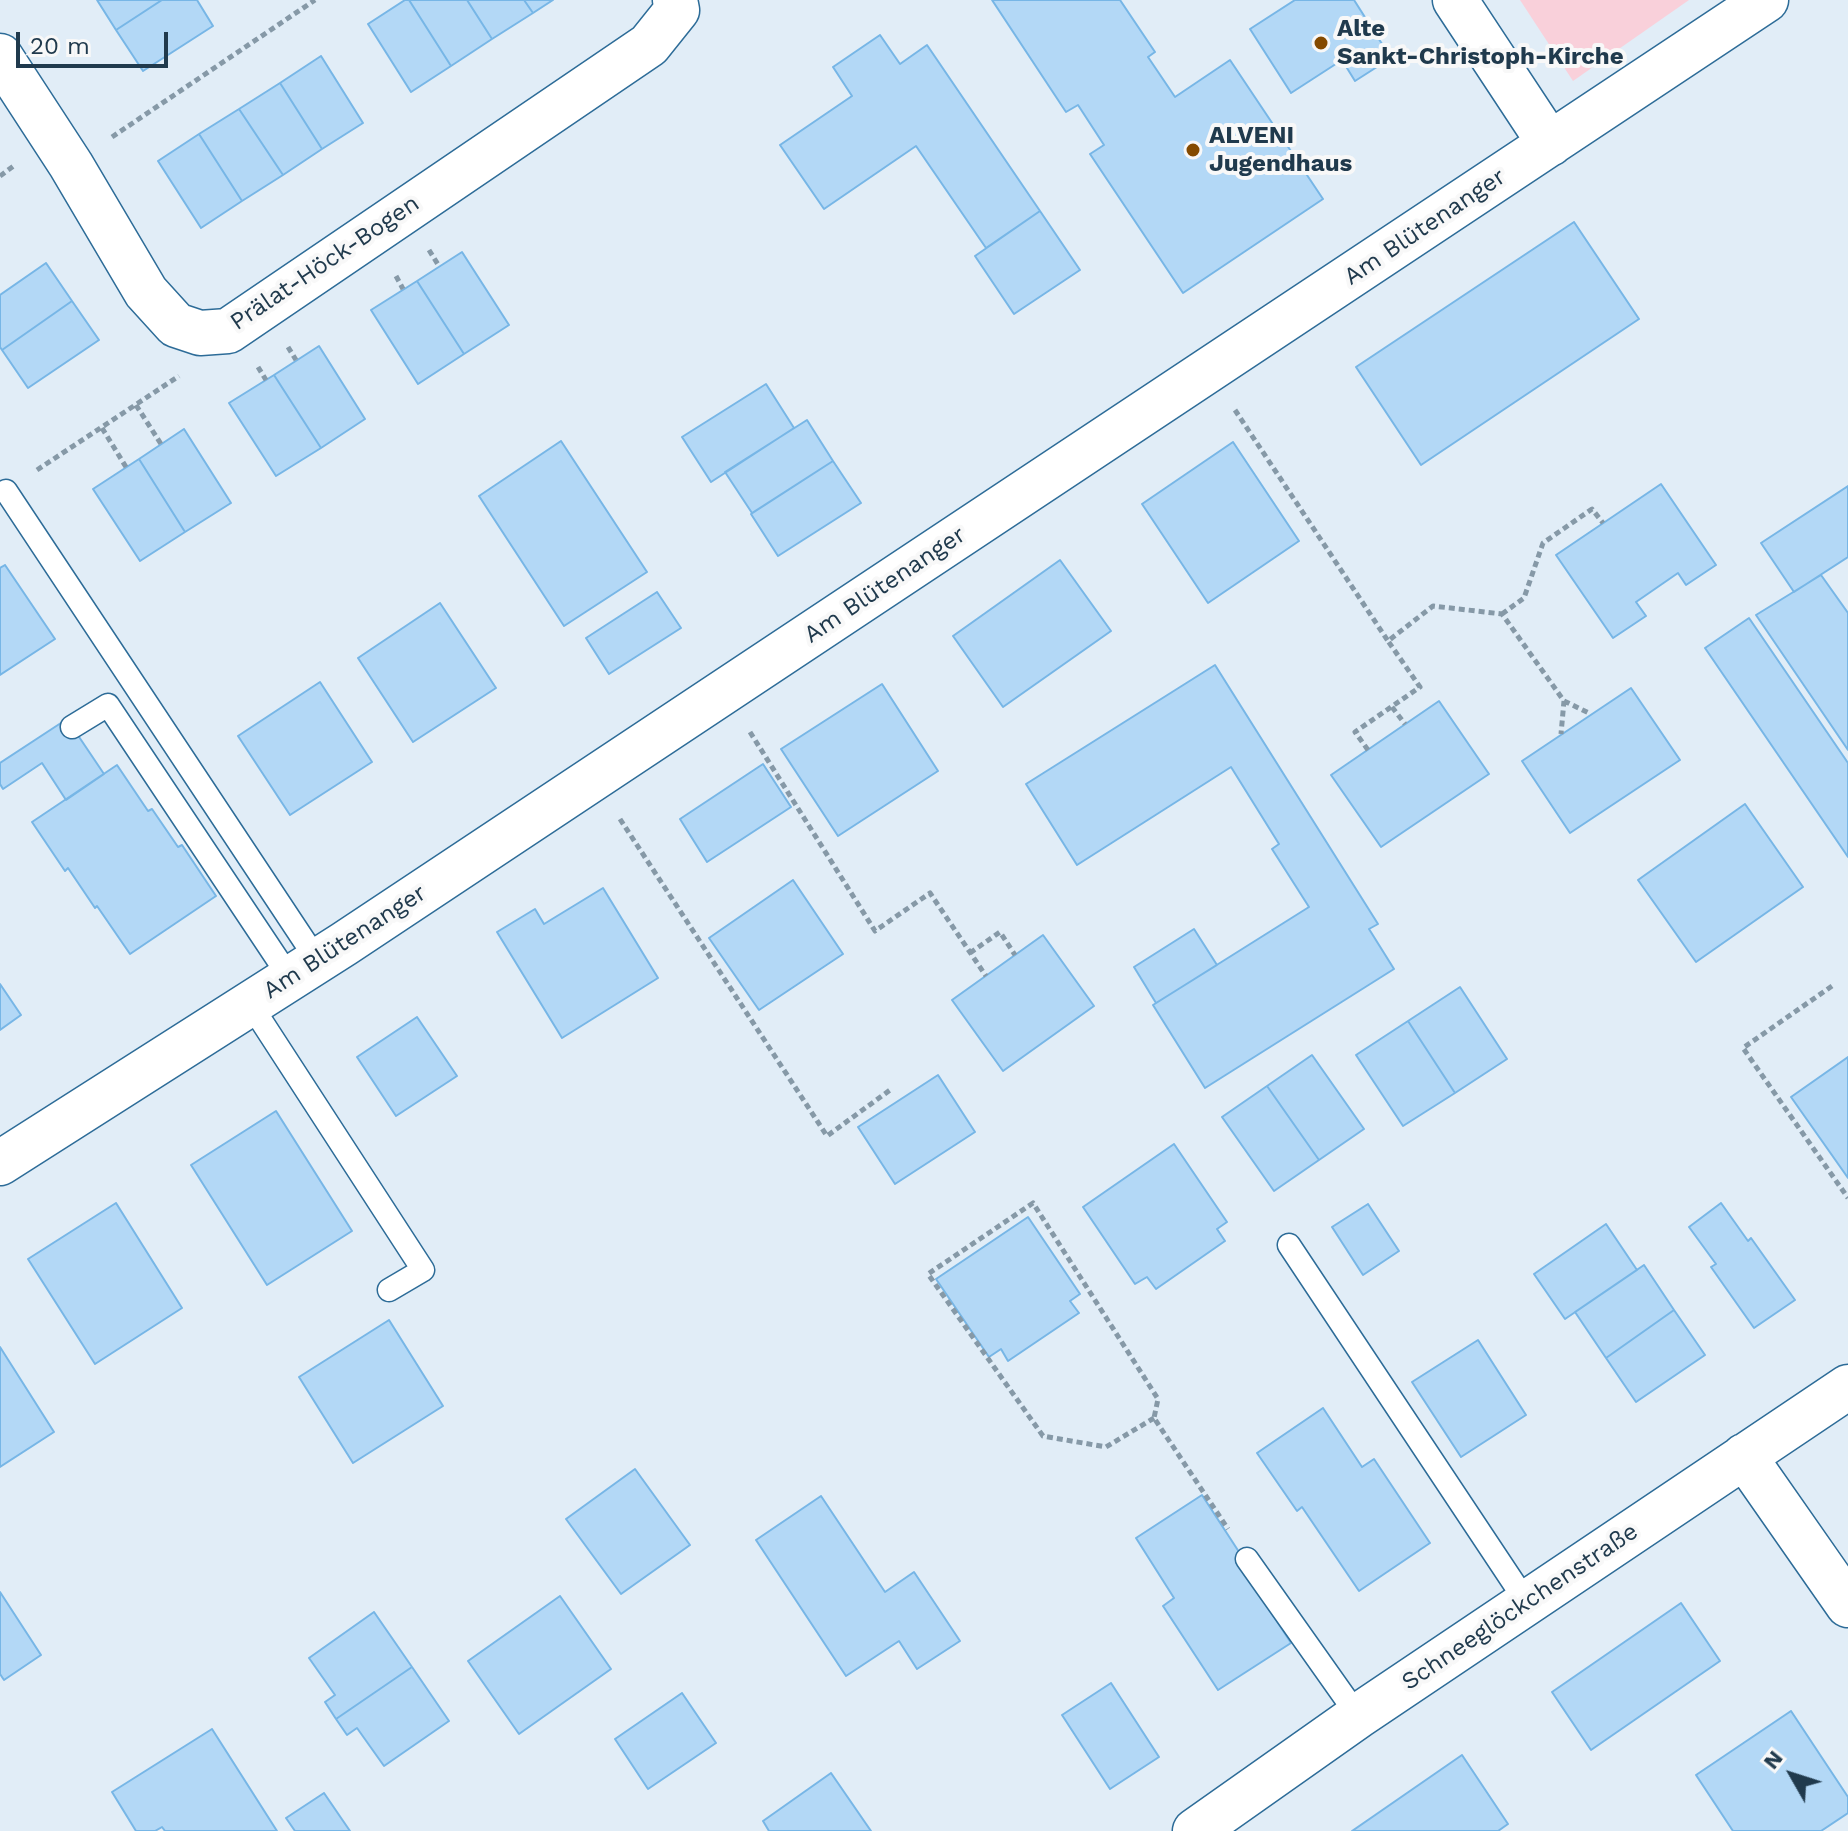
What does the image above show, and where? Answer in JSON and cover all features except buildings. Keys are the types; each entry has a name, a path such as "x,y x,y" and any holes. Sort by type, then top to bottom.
{"street":[{"name":"Prälat-Höck-Bogen","path":"0,56 71,165 146,292 176,325 200,333 228,331 649,45 677,10 675,0"},
{"path":"1455,0 1550,144"},
{"name":"Am Blütenanger","path":"0,1163 251,1005 1766,0"},
{"name":"Schneeglöckchenstraße","path":"1195,1831 1358,1716 1848,1387"},
{"path":"1744,1456 1848,1605"}],"lane":[{"path":"6,491 304,969"},
{"path":"72,727 108,705 304,969"},
{"path":"251,1005 423,1270 389,1290"},
{"path":"1289,1245 1527,1603"},
{"path":"1247,1559 1358,1716"}],"path":[{"path":"71,165 315,0"},
{"path":"30,475 192,368 200,333"},
{"path":"1208,371 1420,687 1355,732 1368,750"},
{"path":"136,405 161,444"},
{"path":"102,428 126,467"},
{"path":"1388,641 1433,606 1502,614 1524,598 1543,543 1592,509 1603,523"},
{"path":"1502,614 1564,701 1591,714"},
{"path":"724,691 875,931 930,893 986,976"},
{"path":"1561,734 1564,701"},
{"path":"1392,707 1405,724"},
{"path":"594,778 827,1136 890,1090"},
{"path":"970,953 1000,932 1015,955"},
{"path":"1832,986 1743,1048 1848,1198"},
{"path":"1154,1418 1106,1447 1043,1436 928,1274 1033,1203 1158,1399 1154,1418 1247,1559"}],"shaded area":[{"path":"1520,0 1689,0 1573,81"}],"place":[{"name":"Alte Sankt-Christoph-Kirche","path":"1321,43"},
{"name":"ALVENI Jugendhaus","path":"1193,150"}]}
